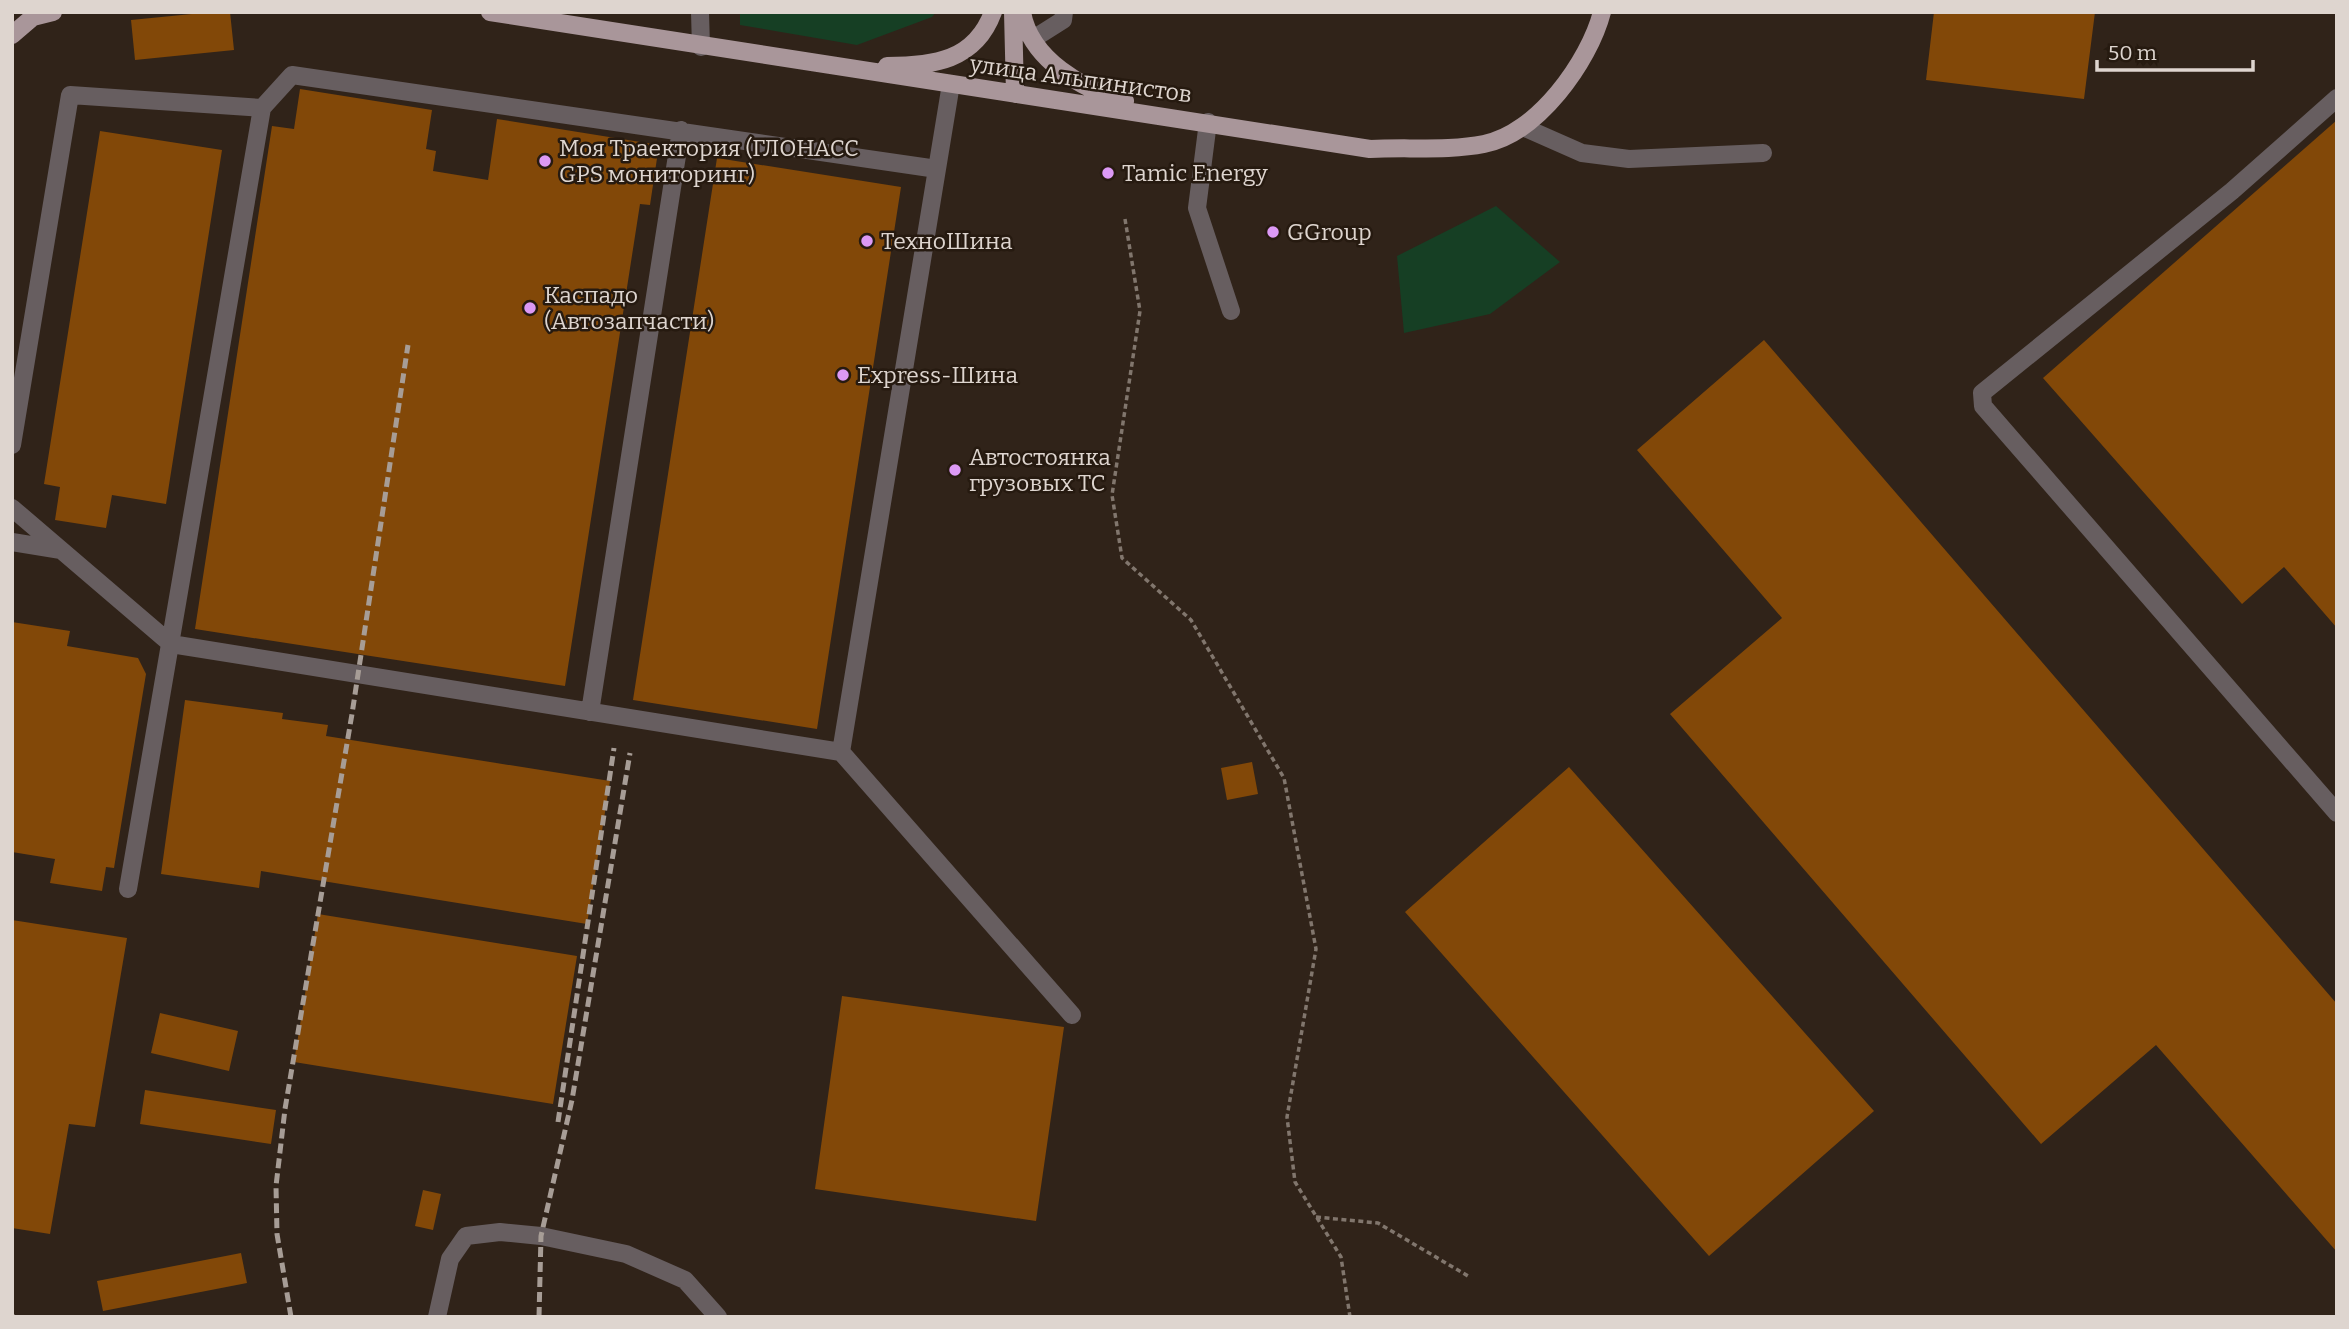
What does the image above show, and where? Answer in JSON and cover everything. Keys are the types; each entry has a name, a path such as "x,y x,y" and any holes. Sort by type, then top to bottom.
{"main road":[{"path":"12,35 30,15 53,12"},
{"name":"улица Альпинистов","path":"490,12 812,65 1202,121 1370,149 1485,144 1523,127 1572,78 1602,12"},
{"path":"812,65 923,66 940,63 970,47 987,26 993,12"},
{"path":"1013,12 1015,94"},
{"path":"1022,12 1033,39 1071,79 1098,93 1202,121"}],"street":[{"path":"701,12 701,47"},
{"path":"1033,39 1063,20 1064,12"},
{"path":"128,889 262,108 292,75 937,169"},
{"path":"841,752 951,84"},
{"path":"12,445 70,95 262,108"},
{"path":"2337,98 2232,191 1982,393 1983,406 2337,813"},
{"path":"1202,121 1197,208 1231,311"},
{"path":"1523,127 1582,153 1629,159 1763,153"},
{"path":"590,712 681,130"},
{"path":"12,508 171,644 841,752 1072,1015"},
{"path":"12,542 61,550"},
{"path":"437,1317 450,1259 466,1236 500,1232 541,1236 626,1254 685,1280 718,1317"}],"path":[{"path":"1125,219 1140,311 1112,495 1122,558 1191,620 1284,778 1316,949 1287,1117 1295,1182 1341,1256 1350,1317"},
{"path":"1317,1217 1378,1223 1468,1276"}],"green space":[{"path":"740,12 936,12 932,17 857,45 740,25"},
{"path":"1496,206 1560,262 1490,314 1404,333 1397,256"}],"building":[{"path":"230,12 234,50 135,60 131,20"},
{"path":"1934,12 2095,12 2084,99 1926,80"},
{"path":"300,89 432,110 426,149 436,151 433,171 488,180 497,119 659,145 650,205 640,204 565,686 195,629 272,126 294,129"},
{"path":"2337,120 2337,628 2284,567 2242,604 2043,378"},
{"path":"100,131 222,150 166,504 112,495 106,528 55,520 60,487 44,484"},
{"path":"717,158 901,187 817,729 633,700"},
{"path":"1764,340 2337,1004 2337,1252 2156,1045 2041,1144 1670,714 1782,618 1637,450"},
{"path":"12,622 70,631 67,646 138,658 146,674 114,868 106,867 102,891 50,883 55,859 12,852"},
{"path":"185,700 283,713 282,719 328,725 326,736 610,781 587,924 261,871 259,888 161,874"},
{"path":"1252,762 1258,794 1227,800 1221,768"},
{"path":"1569,767 1874,1111 1709,1256 1405,912"},
{"path":"318,914 577,956 553,1104 294,1062"},
{"path":"12,920 127,938 95,1127 69,1124 50,1234 12,1228"},
{"path":"842,996 1064,1027 1036,1221 815,1189"},
{"path":"160,1013 238,1031 229,1071 151,1053"},
{"path":"145,1090 276,1110 271,1144 140,1124"},
{"path":"423,1190 441,1194 433,1230 415,1226"},
{"path":"241,1253 247,1283 103,1311 97,1281"}],"railway":[{"path":"291,1317 277,1234 276,1186 285,1109 352,714 408,345"},
{"path":"558,1122 614,748"},
{"path":"539,1317 541,1236 572,1100 630,753"}],"place":[{"name":"Моя Траектория (ГЛОНАСС GPS мониторинг)","path":"545,161"},
{"name":"Tamic Energy","path":"1108,173"},
{"name":"GGroup","path":"1273,232"},
{"name":"ТехноШина","path":"867,241"},
{"name":"Каспадо (Автозапчасти)","path":"530,308"},
{"name":"Express-Шина","path":"843,375"},
{"name":"Автостоянка грузовых ТС","path":"955,470"}]}
